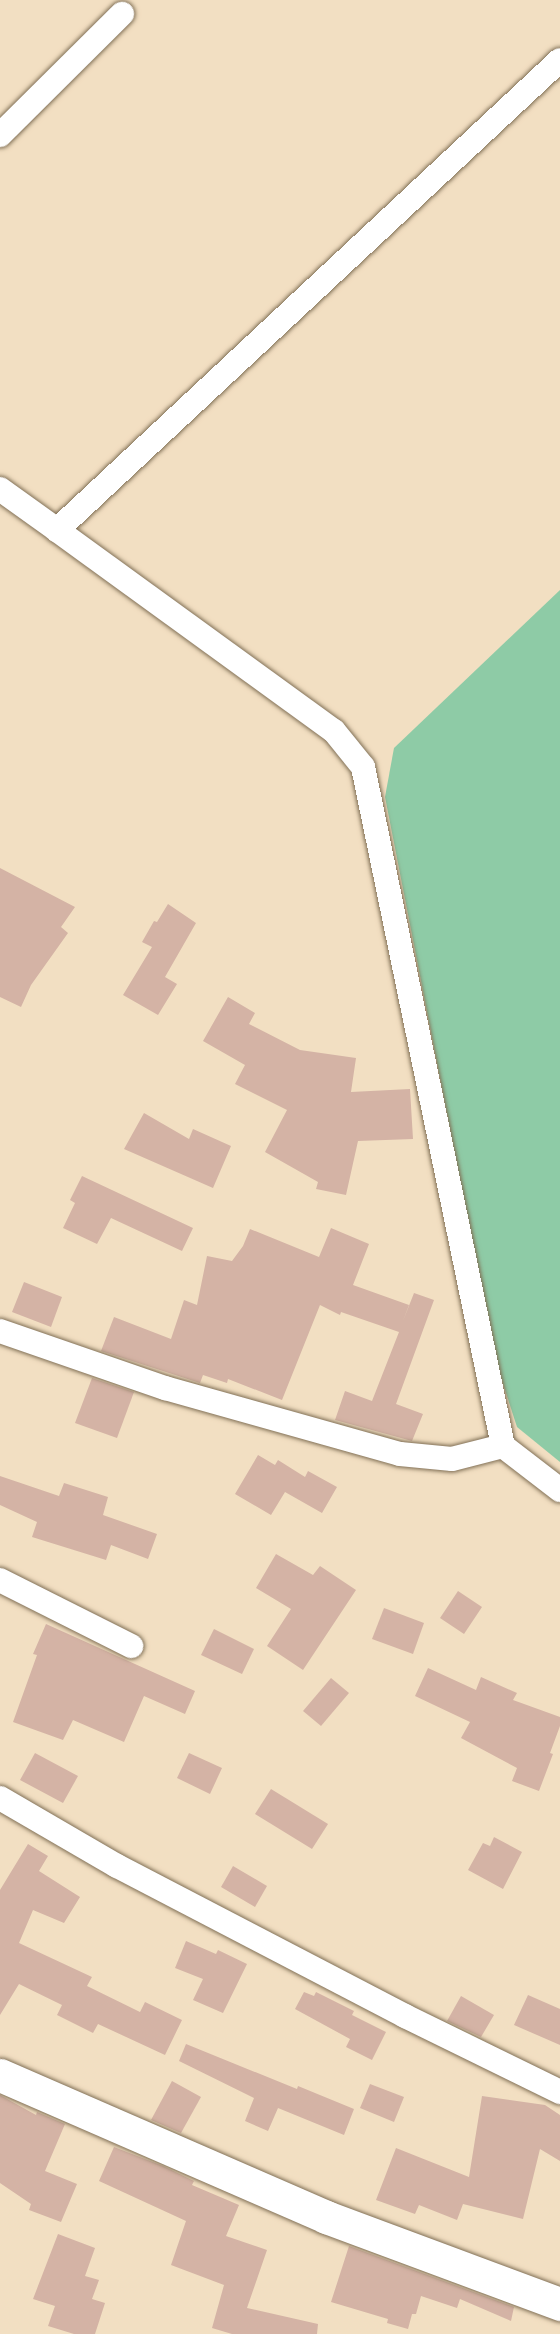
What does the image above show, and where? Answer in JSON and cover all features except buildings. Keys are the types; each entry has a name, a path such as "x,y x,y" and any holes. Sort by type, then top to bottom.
{"street":[{"path":"0,135 122,14"},
{"path":"57,530 560,60"},
{"path":"0,489 334,731 363,767 503,1446 560,1490"},
{"path":"0,1331 165,1388 400,1454 452,1458 503,1446"},
{"path":"0,1580 130,1646"},
{"path":"0,1798 117,1866 405,2016 560,2092"},
{"path":"0,2075 326,2217 560,2304"}],"green space":[{"path":"560,590 560,1462 517,1427 495,1359 385,797 394,748"}]}
